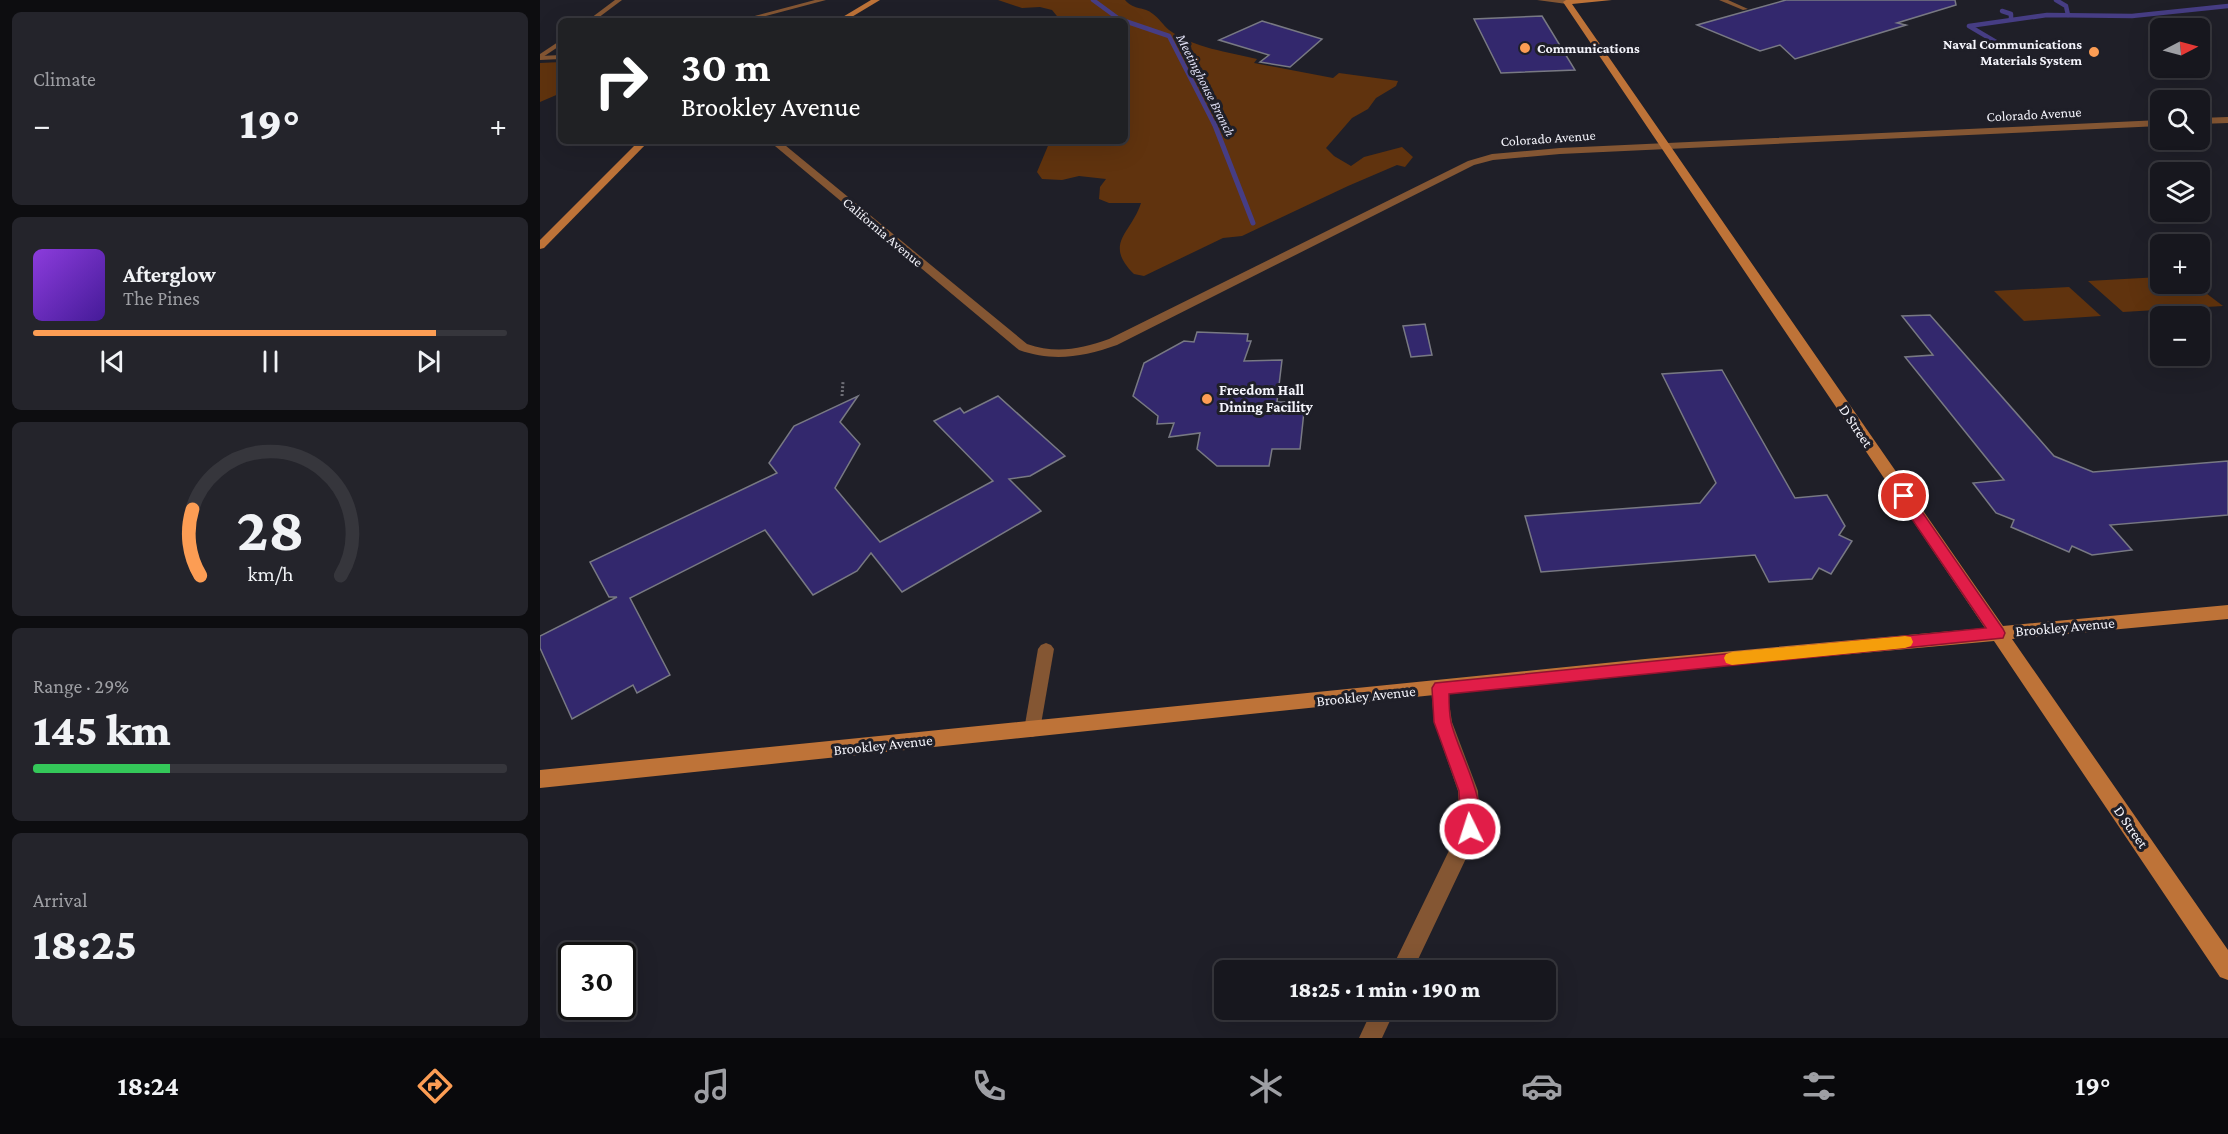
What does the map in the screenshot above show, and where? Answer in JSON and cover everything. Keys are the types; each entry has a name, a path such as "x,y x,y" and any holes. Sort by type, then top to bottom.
{"street":[{"path":"845,18 876,0"},
{"path":"1541,0 1567,2 1608,0"},
{"name":"D Street","path":"1567,2 2228,969"},
{"path":"540,58 558,57"},
{"path":"2210,121 2228,120"},
{"name":"Colorado Avenue","path":"993,322 1023,347 1030,350 1055,355 1086,351 1113,342 1471,163 1519,153 2150,123"},
{"path":"540,246 641,144"},
{"name":"California Avenue","path":"778,144 993,322"},
{"name":"Brookley Avenue","path":"540,779 1440,688 2228,612"},
{"path":"1407,960 1470,829 1468,791 1443,722 1440,688"},
{"path":"1370,1038 1379,1020"}],"lane":[{"path":"594,18 619,0"},
{"path":"751,18 823,0"},
{"path":"1722,0 1745,9"},
{"path":"540,58 558,44"},
{"path":"1032,730 1046,649"}],"path":[{"path":"842,396 843,381"}],"shaded area":[{"path":"998,0 1125,0 1132,6 1150,12 1169,30 1189,41 1212,49 1257,59 1254,63 1333,78 1339,73 1398,81 1396,86 1376,98 1368,109 1352,118 1326,148 1334,156 1351,166 1364,157 1402,147 1413,157 1405,167 1397,165 1242,236 1223,238 1144,276 1134,274 1125,263 1120,246 1141,203 1109,203 1099,199 1100,187 1106,179 1079,176 1062,180 1042,179 1037,172 1049,144 1128,144 1128,18 1059,18 1052,10 1040,7 1022,8"},
{"path":"558,62 558,94 540,102 540,63"},
{"path":"2150,278 2150,294 2207,294 2223,306 2150,306 2150,310 2123,312 2088,281"},
{"path":"2069,287 2101,316 2024,321 1994,291"}],"building":[{"path":"1786,0 1955,0 1956,5 1897,23 1906,25 1795,59 1780,45 1760,51 1697,25"},
{"name":"Communications","path":"1542,16 1575,70 1501,73 1474,19"},
{"path":"1262,21 1322,39 1290,67 1260,62 1269,55 1219,40"},
{"path":"1930,315 2054,456 2093,472 2228,461 2228,515 2110,525 2132,550 2092,555 2072,546 2069,552 2011,527 2014,520 1996,513 1973,483 2004,480 1905,357 1933,355 1902,316"},
{"path":"1425,324 1432,355 1411,357 1403,326"},
{"name":"Freedom Hall Dining Facility","path":"1197,332 1248,334 1247,341 1251,341 1244,361 1282,360 1277,402 1305,402 1300,449 1272,449 1269,466 1217,466 1197,449 1200,433 1169,437 1174,423 1157,424 1158,416 1133,396 1144,363 1184,341 1194,342"},
{"path":"1722,370 1795,498 1827,495 1845,526 1839,535 1852,541 1831,574 1819,568 1812,579 1769,582 1755,555 1541,572 1525,516 1700,503 1716,483 1662,374"},
{"path":"858,396 840,422 860,444 835,488 880,542 993,481 934,421 960,408 964,413 998,396 1065,456 1030,476 1009,479 1041,511 902,592 871,553 857,571 813,595 765,530 630,598 670,675 637,693 633,685 572,719 540,648 540,636 617,597 609,597 590,562 777,473 769,463 794,426"}],"waterway":[{"name":"Meetinghouse Branch","path":"1093,0 1118,18"},
{"path":"2056,0 2066,6 2068,15"},
{"path":"1986,47 1996,42 1969,26 2047,15 2132,16 2228,6"},
{"path":"2002,11 2011,14 2011,19"},
{"name":"Meetinghouse Branch","path":"1128,22 1169,36 1214,124"},
{"name":"Meetinghouse Branch","path":"1214,123 1253,223"}],"slow traffic":[{"path":"1732,658 1905,642"}],"place":[{"name":"Communications","path":"1525,48"},
{"name":"Naval Communications Materials System","path":"2094,52"},
{"name":"Freedom Hall Dining Facility","path":"1207,399"}],"route":[{"path":"1470,829 1468,791 1443,722 1440,688 1997,633 1904,496"}]}
